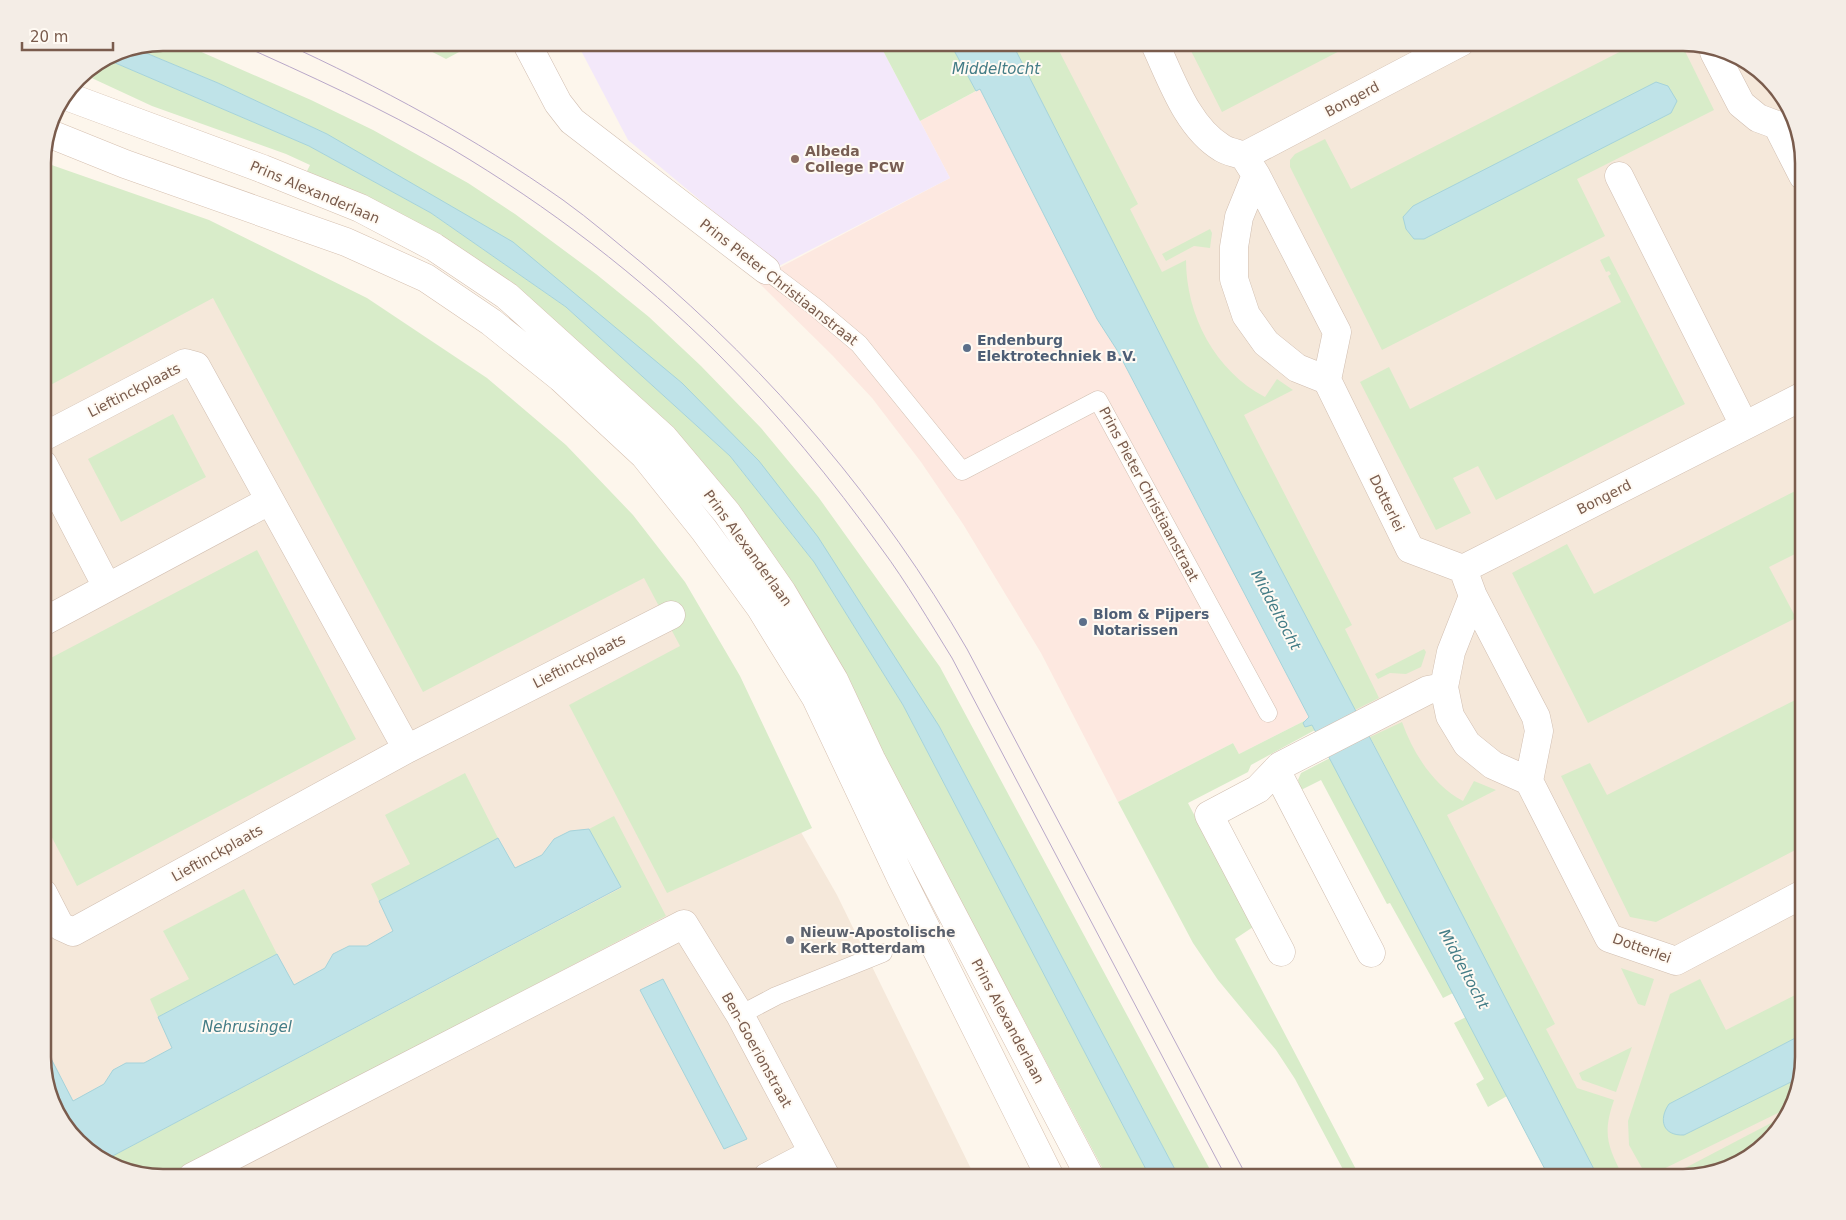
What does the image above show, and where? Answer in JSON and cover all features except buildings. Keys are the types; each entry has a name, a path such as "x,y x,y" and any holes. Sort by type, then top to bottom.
{"street":[{"name":"Prins Pieter Christiaanstraat","path":"531,51 558,103 572,121 766,270"},
{"path":"1158,51 1190,117 1209,139 1250,166 1337,332 1327,380 1297,368 1266,342 1246,315 1234,279 1234,248 1250,166"},
{"name":"Bongerd","path":"1250,166 1446,51"},
{"path":"1716,56 1741,104 1758,118 1784,121 1794,149"},
{"name":"Prins Alexanderlaan","path":"72,98 263,169 360,208 434,247 507,296 664,438 743,536 782,592 834,680 871,759 1085,1169"},
{"name":"Prins Alexanderlaan","path":"54,137 125,164 346,242 426,278 491,322 562,378 644,455 704,530 760,607 816,698 901,878 1046,1169"},
{"path":"1619,176 1744,425"},
{"name":"Lieftinckplaats","path":"51,433 185,363 196,366 407,749"},
{"name":"Dotterlei","path":"1327,380 1410,550 1463,569"},
{"name":"Bongerd","path":"1463,569 1795,400"},
{"path":"51,479 107,587"},
{"path":"51,618 269,501"},
{"path":"1463,569 1473,596 1536,717 1539,731 1529,781 1493,765 1467,744 1450,716 1444,686 1451,652 1473,596"},
{"name":"Lieftinckplaats","path":"51,908 60,926 73,932 407,749 671,614"},
{"path":"1281,952 1209,815 1258,789 1280,766 1428,690 1444,686"},
{"path":"1276,770 1371,953"},
{"name":"Dotterlei","path":"1529,781 1609,938 1676,961 1795,899"},
{"name":"Ben-Goerionstraat","path":"209,1169 684,924 740,1015 821,1169"},
{"path":"784,1169 813,1153"}],"lane":[{"name":"Prins Pieter Christiaanstraat","path":"766,270 815,307 859,344 962,471 1098,400 1268,713"},
{"path":"740,1015 776,996 883,953"}],"shaded area":[{"name":"Albeda College PCW","path":"581,51 883,51 950,178 779,266 628,140"},
{"path":"1009,51 1698,52 1719,57 1745,70 1767,89 1780,107 1791,134 1795,163 1795,1057 1793,1079 1783,1106 1767,1131 1745,1150 1726,1160 1698,1168 1683,1169 1591,1169"},
{"path":"980,89 1310,718 1239,754 1233,743 1118,802 1041,653 963,524 921,462 872,398 832,355 756,280 950,178 920,121"},
{"path":"51,223 381,326 651,570 837,895 971,1169 156,1169 127,1163 95,1146 74,1125 66,1113 55,1086 51,1064"}],"green space":[{"path":"199,51 311,100 373,130 468,183 515,214 596,274 649,317 701,366 761,428 819,498 940,667 1210,1169 1175,1169 939,726 682,383 327,134 218,83 145,53"},
{"path":"430,51 461,51 446,59"},
{"path":"883,51 954,51 976,91 920,121"},
{"path":"1016,51 1059,51 1138,204 1130,209 1162,272 1186,260 1187,281 1191,301 1198,321 1218,357 1247,386 1265,397 1277,379 1293,390 1244,415 1352,625 1345,629 1379,698 1355,710 1235,482"},
{"path":"1191,51 1340,51 1222,112"},
{"path":"1621,51 1685,51 1714,110 1577,179 1605,236 1382,350 1290,167 1290,160 1295,154 1325,139 1351,189","holes":["1677,100 1670,113 1424,239"]},
{"path":"115,63 309,146 431,213 566,307 730,456 814,562 903,705 1146,1169 1103,1169 830,653 625,391 331,190 307,171 310,165 286,154 152,106 91,78"},
{"path":"51,165 209,220 367,298 487,378 566,445 633,515 685,582 740,676 812,828 667,893 569,705 680,646 644,578 423,692 213,298 51,385"},
{"path":"1210,229 1212,233 1210,248 1194,246 1166,261 1162,254"},
{"path":"1609,256 1685,404 1496,500 1478,466 1453,478 1471,513 1436,530 1360,382 1389,367 1410,409 1621,302 1608,276 1611,274 1609,271 1606,272 1600,260"},
{"path":"173,414 206,477 121,522 88,459"},
{"path":"1795,491 1795,554 1769,567 1795,619 1588,723 1512,573 1567,544 1594,594"},
{"path":"257,550 356,739 77,886 51,836 51,658"},
{"path":"1424,649 1426,652 1421,667 1406,674 1390,673 1378,679 1375,674"},
{"path":"1795,700 1795,850 1656,922 1630,917 1561,776 1590,763 1607,795"},
{"path":"1310,718 1303,723 1312,724 1315,730 1251,765 1248,772 1188,803 1253,927 1235,939 1356,1169 1343,1169 1295,1079 1276,1050 1218,980 1193,943 1118,802 1233,743 1239,754"},
{"path":"1402,722 1412,745 1425,767 1452,794 1463,801 1474,781 1496,790 1447,815 1555,1024 1546,1029 1577,1088 1614,1100 1608,1122 1608,1140 1619,1169 1594,1169 1370,737"},
{"path":"1330,758 1453,993 1443,998 1390,903 1387,904 1321,780 1301,790 1298,780 1301,773"},
{"path":"465,773 498,838 379,901 371,884 410,864 385,815"},
{"path":"614,816 666,916 183,1169 141,1167 112,1156 621,888 589,829"},
{"path":"244,889 277,954 158,1017 150,999 189,979 163,931"},
{"path":"1621,968 1654,979 1645,1006 1638,1004"},
{"path":"1700,979 1726,1030 1795,995 1795,1038 1669,1104 1684,1135 1792,1081 1780,1112 1663,1169 1642,1169 1629,1145 1628,1121 1670,994"},
{"path":"1466,1017 1507,1096 1488,1107 1476,1084 1484,1079 1454,1023"},
{"path":"1632,1047 1616,1092 1582,1080 1579,1073"},
{"path":"1774,1121 1757,1141 1739,1154 1712,1165 1683,1169"}],"water":[{"name":"Middeltocht","path":"954,51 1016,51 1235,482 1417,827 1594,1169 1545,1169 1312,725 1305,727 1303,723 1309,717 1117,350 1097,319 980,89 976,91"},
{"path":"145,53 218,83 327,134 513,242 682,383 759,461 818,537 939,726 1175,1169 1146,1169 903,705 814,562 730,456 566,307 431,213 309,146 115,63 127,57"},
{"path":"1656,82 1668,86 1677,101 1671,113 1424,239 1414,239 1406,229 1403,217 1413,206"},
{"name":"Nehrusingel","path":"589,829 621,887 112,1156 95,1146 84,1136 66,1113 55,1086 51,1058 73,1101 104,1084 113,1070 126,1063 144,1063 172,1048 158,1017 277,954 294,985 325,968 333,954 349,946 367,946 393,931 379,901 498,838 515,868 542,855 554,839 570,831"},
{"path":"663,979 747,1139 724,1149 640,990"},
{"path":"1795,1038 1792,1081 1684,1135 1671,1133 1665,1126 1663,1121 1669,1104"}],"tram line":[{"path":"254,51 345,93 452,149 558,218 625,270 689,326 741,378 804,448 891,561 952,658 1222,1169"},
{"path":"301,51 391,95 496,155 573,208 643,264 691,306 737,350 822,443 899,542 967,649 1243,1169"}],"place":[{"name":"Albeda College PCW","path":"795,159"},
{"name":"Endenburg Elektrotechniek B.V.","path":"967,348"},
{"name":"Blom & Pijpers Notarissen","path":"1083,622"},
{"name":"Nieuw-Apostolische Kerk Rotterdam","path":"790,940"}]}
